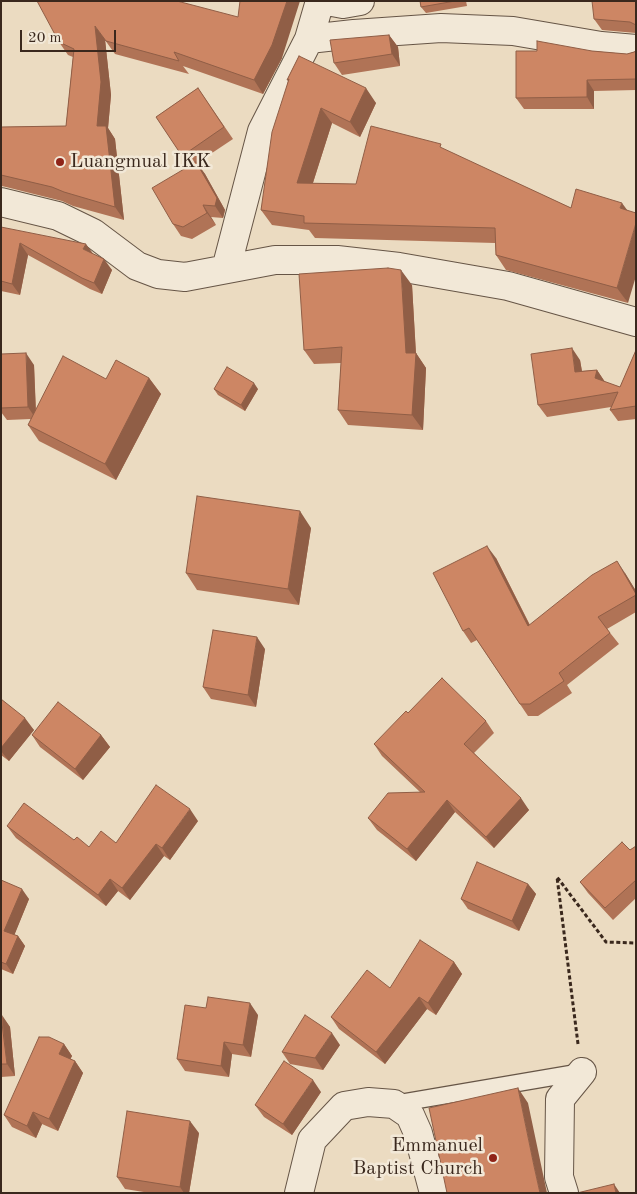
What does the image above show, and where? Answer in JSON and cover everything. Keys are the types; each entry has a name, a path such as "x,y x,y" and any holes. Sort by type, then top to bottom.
{"street":[{"path":"226,269 262,131 309,39 320,1"},
{"path":"327,1 343,4 360,1"},
{"path":"309,39 441,28 512,31 601,46 636,49"},
{"path":"1,202 58,216 93,233 137,266 158,274 185,277 275,260 337,260 399,267 508,286 636,322"},
{"path":"564,1193 559,1177 560,1099 582,1072"},
{"path":"299,1193 312,1140 344,1106 368,1102 394,1104 410,1115 418,1133 434,1193"}],"lane":[{"path":"394,1104 582,1072"}],"path":[{"path":"582,1072 556,877 606,942 636,942"}],"building":[{"path":"37,1 177,1 238,17 240,1 287,1 272,45 254,80 174,52 179,61 106,41 95,26 101,82 97,126 106,126 115,207 52,187 1,175 1,127 66,126 74,49 59,42"},
{"path":"420,1 455,1 421,7"},
{"path":"592,1 636,1 636,25 630,22 594,19"},
{"path":"389,35 392,54 334,63 330,40"},
{"path":"537,41 592,51 627,54 636,51 636,79 587,80 587,97 516,98 516,51 537,51"},
{"path":"299,56 366,88 350,122 321,108 297,183 356,184 371,126 441,144 440,147 571,208 576,189 622,203 620,208 636,213 636,223 617,288 496,255 495,228 304,223 304,216 261,210 272,132 289,79 287,80"},
{"path":"198,88 224,127 182,156 156,117"},
{"path":"196,162 217,198 215,206 203,205 207,213 183,227 173,224 152,188"},
{"path":"1,227 86,244 83,249 104,259 94,283 20,243 12,284 1,281"},
{"path":"388,268 401,270 406,353 416,353 412,415 338,410 342,347 304,350 299,274"},
{"path":"572,348 575,372 597,370 595,378 620,387 636,350 636,406 610,410 618,392 538,405 531,354"},
{"path":"26,353 28,407 1,408 1,354"},
{"path":"63,356 106,379 116,360 149,378 105,464 28,425"},
{"path":"227,367 254,383 241,405 214,389"},
{"path":"197,496 300,511 288,589 186,573"},
{"path":"487,546 528,626 592,575 617,561 636,594 598,617 610,633 559,673 564,681 530,704 520,704 469,628 463,631 433,573"},
{"path":"213,630 257,637 248,695 203,687"},
{"path":"442,678 486,721 464,744 521,798 486,837 447,800 407,849 368,818 388,793 425,792 374,744"},
{"path":"1,699 25,718 1,748"},
{"path":"58,702 101,735 75,769 32,735"},
{"path":"156,785 190,809 162,848 156,844 122,888 110,879 98,895 7,826 24,803 74,840 77,837 89,847 101,831 116,843"},
{"path":"622,842 630,850 636,846 636,880 605,908 580,882"},
{"path":"477,862 528,884 512,921 461,899"},
{"path":"1,880 22,889 4,931 18,936 6,964 1,962"},
{"path":"420,940 454,962 428,1003 419,997 376,1052 331,1017 367,970 390,988"},
{"path":"208,997 250,1003 243,1045 224,1042 221,1066 177,1059 185,1005 206,1008"},
{"path":"1,1015 7,1064 1,1064"},
{"path":"305,1015 332,1033 315,1058 282,1052"},
{"path":"39,1037 49,1037 64,1044 59,1054 75,1061 49,1119 33,1112 27,1126 4,1115"},
{"path":"284,1061 313,1080 283,1124 255,1105"},
{"name":"Emmanuel Baptist Church","path":"518,1088 540,1193 447,1193 429,1108"},
{"path":"127,1111 190,1121 180,1187 117,1177"},
{"path":"614,1184 616,1193 577,1193"}],"place":[{"name":"Luangmual IKK","path":"60,162"},
{"name":"Emmanuel Baptist Church","path":"493,1158"}]}
